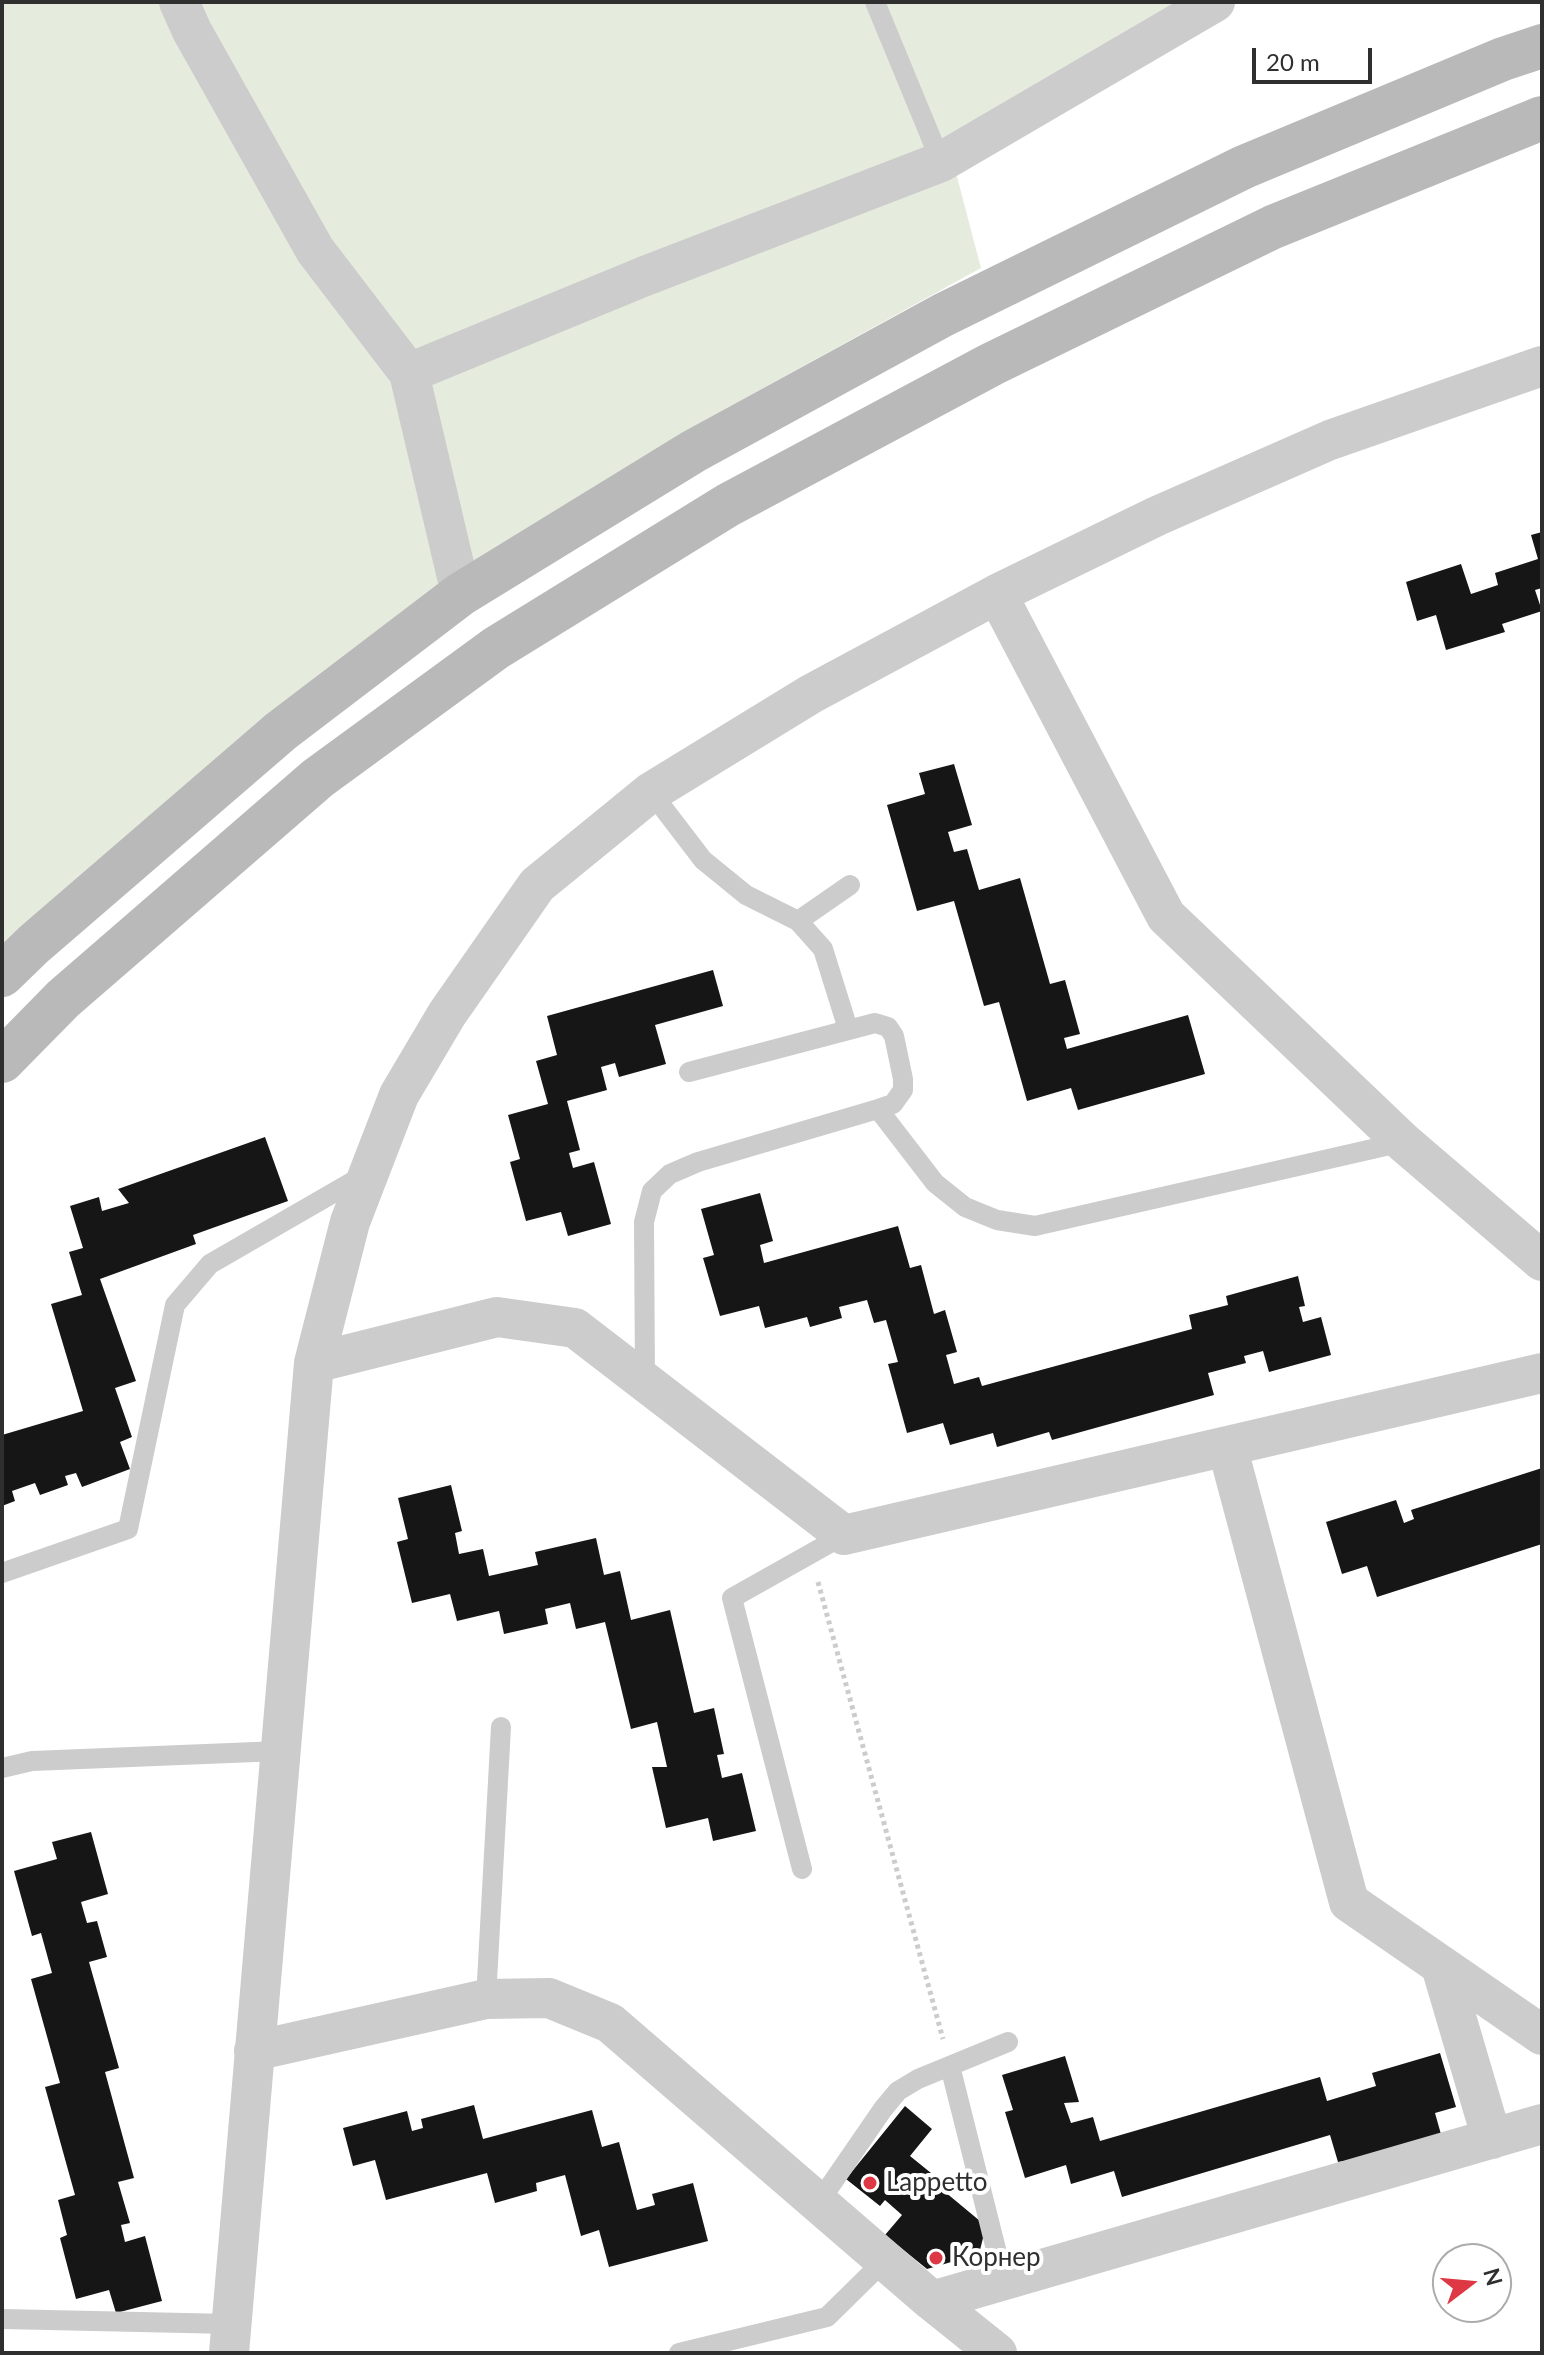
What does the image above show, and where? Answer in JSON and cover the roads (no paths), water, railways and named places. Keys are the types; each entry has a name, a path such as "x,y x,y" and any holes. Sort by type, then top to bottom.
{"main road":[{"path":"2,975 281,731 461,594 694,451 943,315 1244,167 1503,59 1542,46"},
{"path":"2,1061 63,999 318,778 496,648 728,505 992,364 1273,227 1542,118"}],"street":[{"path":"179,2 192,31 315,250 409,373 461,594"},
{"path":"409,373 645,276 941,162 1215,2"},
{"path":"230,2339 314,1363 350,1222 369,1172 399,1095 447,1014 537,885 651,792 811,694 997,594 1157,516 1330,440 1542,366"},
{"path":"997,594 1166,916 1403,1142 1542,1261"},
{"path":"314,1363 497,1317 575,1328 645,1381 827,1545 1227,1446 1542,1373"},
{"path":"1227,1446 1349,1902 1542,2035"},
{"path":"1441,1966 1492,2139"},
{"path":"254,2051 486,1999 549,1998 610,2023 932,2301 997,2353"},
{"path":"932,2301 1542,2124"}],"lane":[{"path":"875,2 941,162"},
{"path":"651,792 703,860 746,895 798,921 823,949 848,1029"},
{"path":"798,921 850,885"},
{"path":"645,1381 644,1222 652,1191 670,1174 698,1162 893,1104 903,1090 894,1036 888,1027 875,1023 689,1072"},
{"path":"878,1109 935,1183 965,1207 997,1220 1035,1226 1403,1142"},
{"path":"2,1573 128,1529 175,1305 210,1264 369,1172"},
{"path":"802,1869 732,1598 827,1545"},
{"path":"486,1999 501,1727"},
{"path":"2,1768 32,1761 280,1751"},
{"path":"819,2202 898,2091 918,2079 1008,2042"},
{"path":"950,2066 1004,2281"},
{"path":"679,2353 827,2317 885,2260"},
{"path":"2,2319 230,2339"}],"place":[{"name":"Lappetto","path":"870,2183"},
{"name":"Корнер","path":"936,2258"}]}
